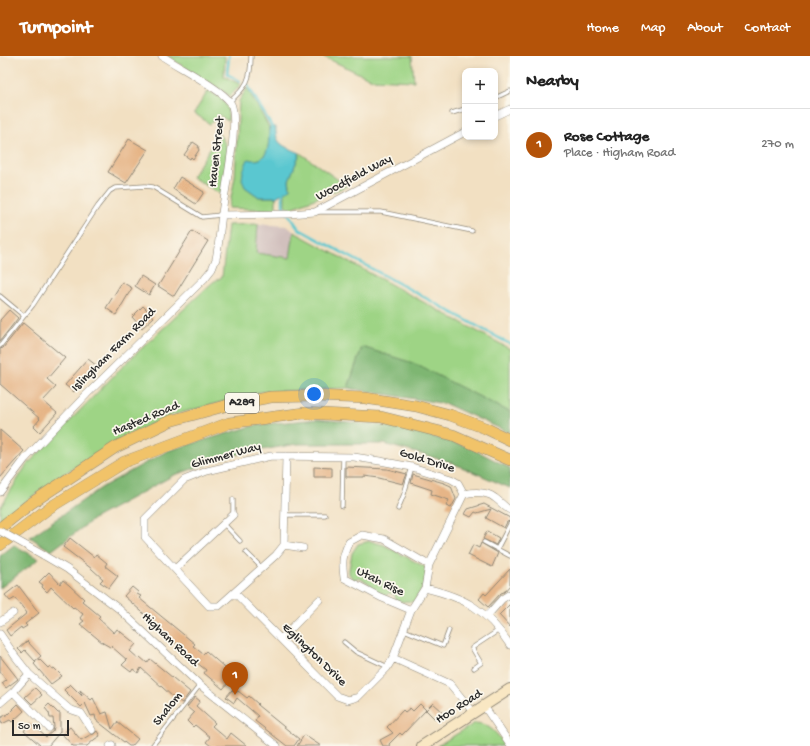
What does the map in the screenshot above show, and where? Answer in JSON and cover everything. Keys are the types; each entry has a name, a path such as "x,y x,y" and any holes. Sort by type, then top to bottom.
{"main road":[{"name":"Hasted Road","path":"0,529 30,504 116,447 170,421 228,405 271,397 313,396 365,398 416,406 450,415 478,425 510,440"},
{"name":"A289","path":"0,545 49,508 124,462 229,423 304,413 381,417 453,435 510,460"},
{"name":"Hoo Road","path":"422,746 510,689"}],"street":[{"name":"Haven Street","path":"162,56 220,93 229,102 233,113 232,133 229,167 221,216"},
{"path":"498,115 510,109"},
{"name":"Woodfield Way","path":"221,216 315,212 462,134"},
{"name":"Islingham Farm Road","path":"0,492 30,453 87,394 204,279 212,269 216,259 221,216"},
{"name":"Glimmer Way","path":"284,545 276,555 235,593 219,606 209,606 145,537 145,519 184,480 207,471 271,456 286,456"},
{"path":"286,456 284,545 303,548"},
{"name":"Gold Drive","path":"286,456 343,457 380,461 412,467 452,479 458,483 464,494"},
{"path":"510,510 501,504 495,497 474,492 464,494 429,565 425,588 454,596 475,607 487,616 510,645"},
{"path":"175,569 233,515"},
{"name":"Higham Road","path":"0,529 68,569 119,609 200,685 277,746"},
{"name":"Utah Rise","path":"411,610 380,598 344,578 341,556 349,542 362,535 384,539 429,565"},
{"name":"Eglington Drive","path":"235,593 337,696 348,700 358,697 388,667 393,658 411,610 425,588"},
{"path":"487,616 502,599 510,594"},
{"path":"281,639 319,600"},
{"path":"0,622 13,613"},
{"path":"0,634 29,674 69,709 80,713 92,730"},
{"path":"393,658 450,684 474,713"},
{"path":"0,703 13,692 29,674"},
{"path":"13,692 49,728"},
{"path":"484,706 510,744"}],"lane":[{"path":"229,102 241,91 249,80 251,56"},
{"path":"498,96 510,91"},
{"path":"452,113 462,110"},
{"path":"0,346 33,305 98,206 110,191 115,188 149,186 202,217 221,216"},
{"path":"315,212 381,212 472,231"},
{"path":"0,296 24,316"},
{"path":"342,506 343,457"},
{"path":"398,509 412,467"},
{"path":"233,499 233,515"},
{"path":"285,515 325,515"},
{"path":"224,524 240,540"},
{"path":"497,549 510,524"},
{"path":"484,542 510,556"},
{"path":"246,552 262,568"},
{"path":"404,630 443,646 449,630"},
{"path":"474,668 481,663 472,648 499,630"},
{"path":"344,642 360,654 388,667"},
{"name":"Shalom","path":"152,746 200,685"}],"shaded area":[{"path":"258,224 287,226 294,232 291,258 256,253"}],"green space":[{"path":"167,56 225,56 224,76 241,85 230,96"},
{"path":"322,56 412,56 414,81 371,79"},
{"path":"247,88 269,127 269,143 267,152 260,159 254,161 245,187 259,197 276,197 276,210 229,208 235,177 239,101"},
{"path":"208,91 218,96 226,105 228,121 219,115 210,124 194,113"},
{"path":"219,134 228,148 222,195 192,177"},
{"path":"300,153 347,186 289,209 285,205 285,192 290,185 289,180"},
{"path":"258,224 256,253 290,258 294,232 510,349 510,413 362,347 348,388 260,392 173,415 129,434 62,475 1,520 0,508 26,466 126,363 213,282 222,277 228,225"},
{"path":"362,347 413,363 510,412 510,433 446,404 348,388"},
{"path":"318,419 398,427 469,447 510,468 510,488 450,462 384,444 297,444 239,454 174,475 95,518 51,551 30,537 104,486 167,451 256,425"},
{"path":"370,541 384,545 425,567 425,581 414,602 396,600 395,595 389,593 386,596 370,589 370,584 359,578 354,580 349,574 352,553 358,544"},
{"path":"14,545 39,559 0,588 0,556"},
{"path":"475,723 485,725 493,730 505,746 437,746"}],"water":[{"path":"269,127 276,127 279,142 300,153 289,180 290,189 276,197 259,197 245,187 242,180 243,171 248,159 261,159 267,151"}],"building":[{"path":"129,139 148,150 126,183 108,172"},
{"path":"193,142 199,146 199,150 193,159 191,157 190,159 184,155"},
{"path":"180,177 204,192 196,204 173,189"},
{"path":"192,231 208,241 174,296 158,286"},
{"path":"141,276 155,285 149,295 135,286"},
{"path":"122,282 132,288 116,315 106,308"},
{"path":"143,306 154,317 142,328 132,317"},
{"path":"9,310 18,318 0,341 0,320"},
{"path":"23,323 65,358 47,379 56,387 43,401 57,413 40,432 34,426 40,419 0,384 0,349 3,348"},
{"path":"88,359 97,366 74,392 65,385"},
{"path":"0,430 24,451 0,478"},
{"path":"314,467 332,468 332,477 314,477"},
{"path":"346,467 387,469 407,474 403,484 364,476 346,477"},
{"path":"413,474 451,486 456,499 451,508 446,506 449,500 431,494 432,490 411,483"},
{"path":"484,504 510,518 510,521 507,522 504,528 486,518 491,509 477,513 475,512 471,517 465,514 468,509"},
{"path":"487,531 499,538 496,545 483,539"},
{"path":"70,538 94,557 96,554 107,563 105,566 118,576 109,588 100,582 103,579 92,569 63,547"},
{"path":"481,543 498,553 492,567 468,555 473,545 479,548"},
{"path":"510,569 510,585 488,607 479,599 484,593 486,595"},
{"path":"49,572 60,584 63,580 84,599 82,601 100,616 98,618 114,633 117,629 136,644 130,651 139,659 140,657 147,663 150,659 190,692 182,703 173,697 141,668 138,673 133,669 131,672 122,665 127,660 111,646 110,647 103,643 80,624 84,621 80,618 83,614 74,607 73,608 51,587 47,592 42,587 43,585 39,582"},
{"path":"18,585 39,613 25,624 27,626 22,629 21,627 10,636 6,630 27,613 15,598 10,601 5,595"},
{"path":"132,587 138,592 137,594 141,596 139,598 195,644 193,646 203,654 206,651 234,676 223,689 204,673 206,670 187,655 188,653 169,638 158,628 159,627 124,596"},
{"path":"510,604 510,627 499,615"},
{"path":"27,641 41,656 35,661 25,650 22,653 18,649"},
{"path":"0,656 18,679 6,688 2,683 6,680 0,672"},
{"path":"39,659 48,668 50,666 52,669 54,668 62,676 51,684 34,664"},
{"path":"70,684 82,696 80,690 91,700 93,698 101,714 107,712 112,729 117,722 138,739 132,746 129,746 96,720 95,715 91,716 85,703 81,707 64,690"},
{"path":"35,688 42,695 32,704 25,697"},
{"path":"232,690 236,693 238,691 247,698 249,696 258,704 257,705 299,739 294,746 287,746 255,721 258,716 237,698 234,703 226,697"},
{"path":"195,697 200,701 196,706 215,723 212,726 227,739 231,733 247,746 211,746 206,742 210,737 195,725 193,727 187,721 194,713 187,707"},
{"path":"433,703 442,711 435,719 426,710"},
{"path":"18,704 24,711 12,722 10,720 2,724 0,718 8,714"},
{"path":"49,704 58,713 60,713 60,732 48,746 41,746 24,731 30,723 46,737 53,731 53,718 50,718 49,713 45,708"},
{"path":"420,704 426,710 402,735 400,733 389,744 390,746 383,746 380,740 393,733 387,727 403,710 405,712 410,708 413,711"},
{"path":"70,727 81,740 97,731 100,736 87,746 73,746 62,734"},
{"path":"304,735 321,746 297,746"}],"waterway":[{"path":"229,56 227,74 240,81"},
{"path":"247,84 272,127"},
{"path":"283,192 283,206 299,229 510,344"}],"place":[{"name":"Rose Cottage","path":"235,695"}]}
